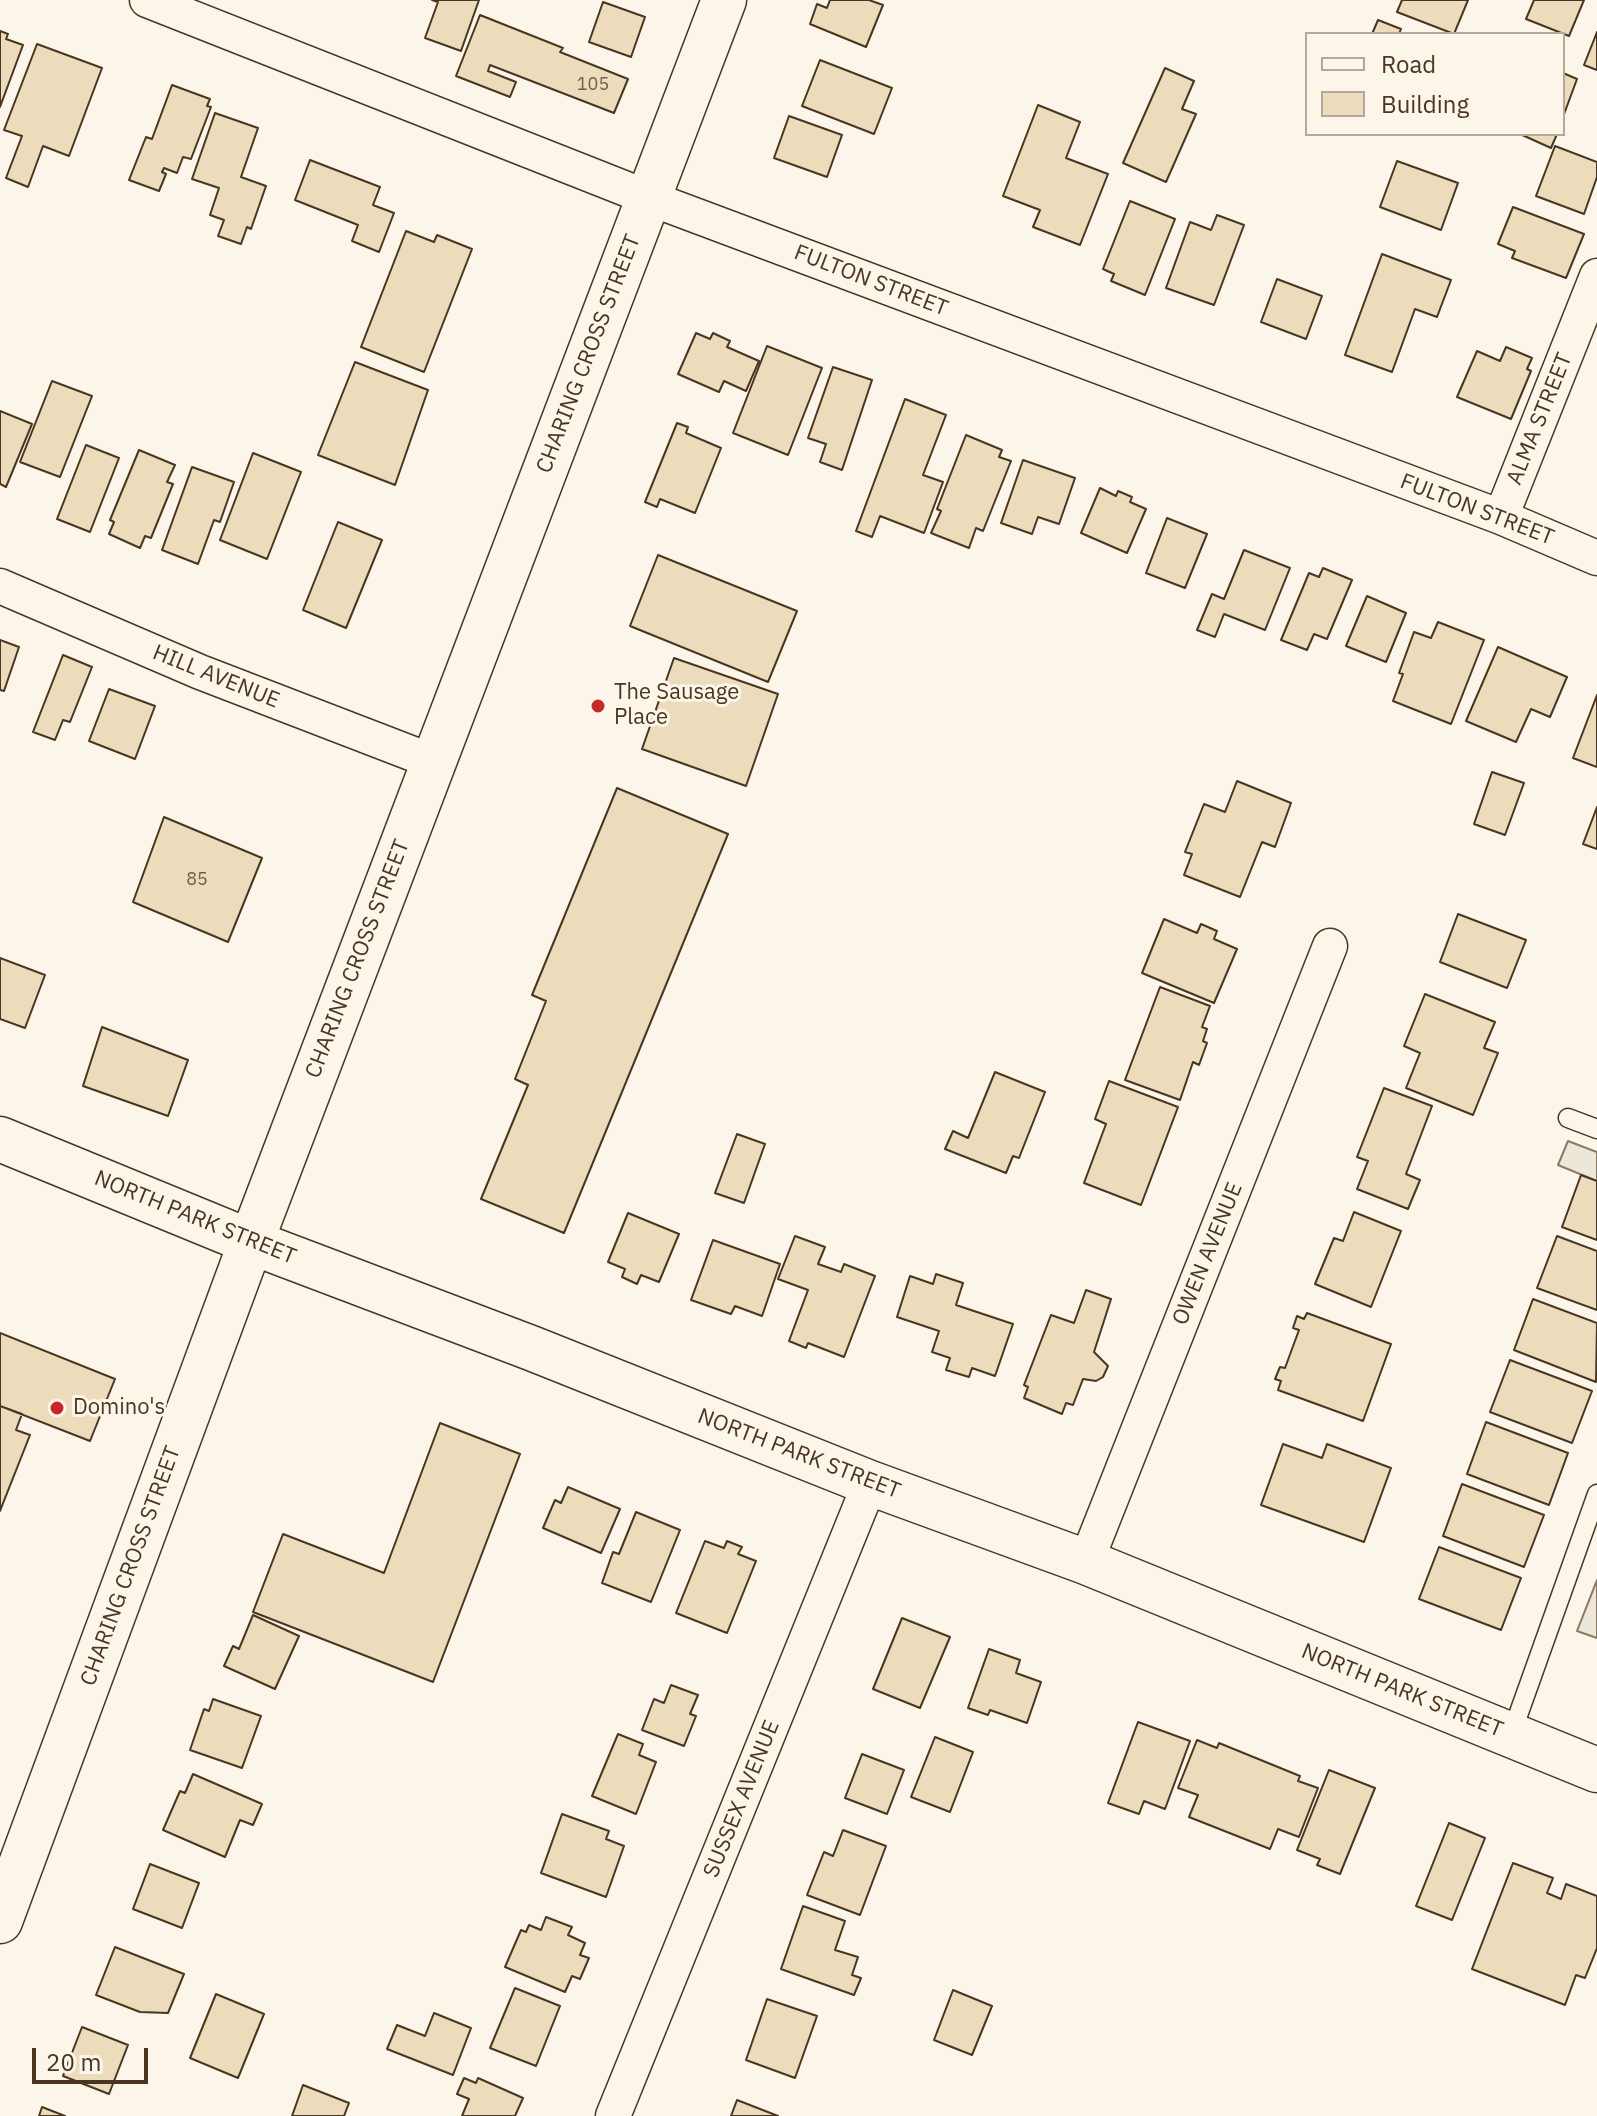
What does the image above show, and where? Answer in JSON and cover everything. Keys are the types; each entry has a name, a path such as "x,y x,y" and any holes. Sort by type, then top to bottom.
{"main road":[{"name":"CHARING CROSS STREET","path":"0,1921 251,1242 724,0"},
{"name":"NORTH PARK STREET","path":"0,1139 251,1242 531,1348 870,1483 1086,1562 1597,1770"}],"street":[{"name":"FULTON STREET","path":"147,0 649,198 1501,517 1597,558"},
{"name":"ALMA STREET","path":"1501,517 1597,276"},
{"name":"HILL AVENUE","path":"0,586 200,672 434,762"},
{"name":"OWEN AVENUE","path":"1086,1562 1330,946"},
{"name":"SUSSEX AVENUE","path":"613,2116 870,1483"}],"lane":[{"path":"1568,1118 1597,1129"},
{"path":"1511,1735 1597,1494"}],"shaded area":[{"path":"1568,1141 1597,1152 1597,1181 1558,1165"},
{"path":"1597,1580 1597,1638 1577,1631"}],"building":[{"path":"432,0 479,0 461,51 425,38 438,2"},
{"path":"830,0 869,0 883,5 866,47 810,24 817,4 827,8"},
{"path":"1402,0 1468,0 1455,32 1397,12"},
{"path":"1534,0 1584,0 1569,36 1526,19"},
{"path":"603,2 645,17 631,57 589,42"},
{"path":"480,15 563,48 560,52 628,79 614,113 490,65 488,71 516,82 510,97 456,76"},
{"path":"1378,20 1401,29 1400,32 1373,32"},
{"path":"0,31 8,34 6,39 23,45 0,107"},
{"path":"1597,32 1597,70 1584,65"},
{"path":"37,44 102,68 69,156 43,146 28,187 6,178 22,136 4,130"},
{"path":"820,60 892,88 874,134 802,106"},
{"path":"1165,68 1194,81 1182,109 1196,114 1166,182 1123,163"},
{"path":"1565,74 1577,79 1565,112"},
{"path":"172,85 210,99 207,106 211,107 191,159 183,157 177,173 164,168 162,172 166,174 159,191 129,180 146,137 152,139"},
{"path":"1038,105 1080,122 1066,158 1108,174 1080,245 1033,227 1040,210 1003,196"},
{"path":"215,113 258,128 241,177 266,186 251,229 247,227 241,244 218,236 224,220 210,215 219,188 192,179"},
{"path":"789,116 842,135 827,177 774,158"},
{"path":"1524,136 1556,136 1551,148"},
{"path":"1555,146 1597,162 1597,177 1584,214 1536,196"},
{"path":"310,160 380,187 373,205 394,213 379,252 352,241 358,225 295,200"},
{"path":"1397,161 1458,183 1441,230 1380,207"},
{"path":"1130,201 1175,219 1145,295 1111,281 1114,274 1103,269"},
{"path":"1513,207 1584,234 1566,278 1512,258 1515,251 1498,244"},
{"path":"1217,215 1244,225 1214,305 1166,288 1190,222 1211,230"},
{"path":"406,231 434,242 437,235 472,249 424,372 361,347"},
{"path":"1382,254 1451,280 1437,317 1415,309 1392,372 1345,355"},
{"path":"1277,279 1322,296 1306,339 1261,322"},
{"path":"696,333 710,339 713,333 730,341 727,347 759,361 746,391 724,381 719,392 678,374"},
{"path":"767,346 822,368 788,455 733,433"},
{"path":"1506,347 1532,358 1527,369 1531,371 1511,419 1457,397 1477,351 1500,361"},
{"path":"355,362 428,390 395,485 318,455"},
{"path":"833,367 872,380 842,470 820,462 826,444 808,438"},
{"path":"52,381 92,396 60,477 20,462"},
{"path":"905,399 946,415 923,475 943,482 924,533 880,516 872,537 856,531"},
{"path":"0,411 32,424 6,487 0,484"},
{"path":"677,423 688,427 686,433 721,448 695,513 660,499 657,507 645,502"},
{"path":"966,435 1002,450 999,457 1011,461 983,531 976,528 969,548 931,533 941,511 937,509"},
{"path":"86,445 119,458 90,532 57,519"},
{"path":"139,450 175,465 167,482 173,484 151,538 145,536 140,548 109,534 114,522 110,520"},
{"path":"253,453 301,472 267,559 220,540"},
{"path":"1023,460 1075,478 1059,524 1038,517 1032,534 1001,523"},
{"path":"192,467 234,482 220,522 214,520 198,564 162,550"},
{"path":"1100,488 1116,496 1118,491 1132,497 1130,502 1146,509 1127,553 1081,533"},
{"path":"1167,518 1207,534 1185,588 1146,573"},
{"path":"338,522 382,540 346,628 303,610"},
{"path":"1244,550 1290,568 1265,630 1224,614 1215,637 1197,630 1212,594 1224,599"},
{"path":"658,555 797,611 768,682 630,626"},
{"path":"1323,568 1352,580 1327,639 1314,634 1307,650 1281,640 1309,573 1319,577"},
{"path":"1367,596 1406,613 1386,662 1346,646"},
{"path":"1438,622 1484,640 1451,724 1393,701 1403,674 1399,673 1414,632 1431,638"},
{"path":"0,640 19,647 4,691 0,690"},
{"path":"1498,647 1567,677 1550,717 1531,709 1516,742 1466,721"},
{"path":"63,655 92,667 70,722 63,720 55,740 33,732"},
{"path":"674,658 778,694 746,786 642,749"},
{"path":"109,689 155,706 135,759 89,741"},
{"path":"1597,695 1597,767 1573,758"},
{"path":"1492,772 1524,783 1505,835 1474,824"},
{"path":"1237,781 1291,803 1275,847 1262,842 1240,897 1184,875 1192,854 1185,852 1204,804 1225,812"},
{"path":"617,788 728,834 564,1233 481,1199 528,1085 515,1079 546,1001 532,995"},
{"path":"1597,807 1597,849 1583,844"},
{"path":"164,817 262,858 228,942 133,902"},
{"path":"1458,914 1526,940 1507,988 1440,962"},
{"path":"1164,919 1197,933 1201,924 1217,931 1214,939 1237,949 1214,1003 1142,973"},
{"path":"0,958 45,975 25,1028 0,1019"},
{"path":"1160,987 1210,1006 1202,1027 1207,1029 1203,1041 1207,1043 1199,1065 1193,1062 1180,1100 1125,1080"},
{"path":"1425,994 1495,1022 1484,1048 1498,1053 1473,1115 1406,1088 1420,1053 1404,1046"},
{"path":"102,1027 188,1060 168,1116 83,1086"},
{"path":"995,1072 1045,1092 1019,1158 1013,1156 1006,1173 945,1149 953,1131 968,1138"},
{"path":"1109,1081 1178,1107 1141,1205 1084,1183 1106,1124 1095,1119"},
{"path":"1384,1088 1432,1106 1406,1174 1420,1180 1408,1209 1357,1189 1368,1161 1357,1157"},
{"path":"737,1134 765,1144 744,1203 715,1193"},
{"path":"1581,1175 1597,1181 1597,1240 1562,1227"},
{"path":"1354,1212 1401,1231 1371,1307 1315,1284 1334,1238 1343,1241"},
{"path":"628,1213 679,1234 659,1282 641,1275 637,1284 622,1277 625,1269 608,1262"},
{"path":"795,1236 825,1247 818,1264 841,1272 844,1264 875,1276 844,1357 808,1343 806,1348 789,1341 808,1290 778,1279"},
{"path":"1557,1236 1597,1251 1597,1310 1537,1288"},
{"path":"713,1240 780,1264 762,1316 735,1306 731,1314 691,1300"},
{"path":"936,1274 963,1283 956,1305 1013,1324 995,1376 972,1368 969,1377 946,1370 950,1358 932,1352 939,1331 897,1317 910,1276 933,1284"},
{"path":"1086,1290 1111,1299 1094,1352 1108,1366 1103,1377 1096,1381 1083,1379 1073,1405 1066,1403 1062,1414 1024,1398 1028,1387 1024,1385 1051,1315 1074,1323"},
{"path":"1533,1299 1597,1323 1596,1382 1514,1350"},
{"path":"1307,1313 1391,1344 1363,1421 1278,1390 1281,1381 1275,1379 1280,1367 1285,1368 1299,1330 1293,1328 1297,1316 1304,1319"},
{"path":"0,1333 115,1379 90,1441 0,1406"},
{"path":"1510,1360 1592,1391 1572,1443 1490,1412"},
{"path":"0,1406 22,1414 16,1430 30,1435 0,1511"},
{"path":"1486,1422 1568,1453 1549,1505 1467,1474"},
{"path":"440,1423 520,1454 433,1682 253,1612 283,1534 384,1573"},
{"path":"1283,1444 1322,1458 1327,1444 1391,1468 1364,1542 1261,1505"},
{"path":"1462,1484 1544,1515 1524,1567 1443,1536"},
{"path":"568,1487 620,1509 601,1553 543,1528 555,1500 561,1503"},
{"path":"636,1512 680,1530 651,1602 602,1583 613,1552 619,1554"},
{"path":"705,1541 724,1548 727,1541 742,1547 738,1554 756,1561 727,1633 676,1613"},
{"path":"1439,1547 1521,1578 1501,1630 1419,1599"},
{"path":"253,1615 299,1636 275,1689 224,1666 233,1646 239,1649"},
{"path":"902,1618 950,1637 920,1708 873,1689"},
{"path":"989,1649 1020,1660 1016,1673 1041,1682 1027,1723 990,1710 988,1715 968,1708"},
{"path":"671,1685 698,1695 690,1714 696,1716 684,1746 642,1730 654,1699 664,1703"},
{"path":"213,1699 261,1716 242,1768 190,1750 204,1709 209,1711"},
{"path":"1138,1722 1190,1741 1165,1809 1144,1801 1139,1814 1108,1803"},
{"path":"618,1734 643,1744 639,1755 656,1762 636,1814 592,1796"},
{"path":"935,1737 973,1752 950,1812 911,1797"},
{"path":"1197,1740 1217,1748 1219,1743 1300,1776 1298,1781 1318,1788 1299,1837 1278,1829 1270,1849 1189,1817 1198,1795 1178,1788"},
{"path":"862,1754 904,1770 887,1814 845,1798"},
{"path":"1329,1770 1375,1788 1340,1874 1317,1865 1320,1859 1297,1850"},
{"path":"193,1774 262,1804 253,1825 240,1820 225,1857 163,1830 180,1791 185,1793"},
{"path":"562,1814 609,1831 606,1839 624,1846 606,1897 541,1873"},
{"path":"1449,1823 1485,1838 1452,1920 1416,1906"},
{"path":"843,1830 886,1846 860,1915 807,1895 824,1852 833,1856"},
{"path":"1513,1863 1553,1878 1547,1893 1561,1899 1566,1884 1597,1896 1597,1948 1585,1978 1576,1975 1565,2005 1472,1969"},
{"path":"150,1864 199,1883 182,1928 133,1909"},
{"path":"803,1906 845,1921 835,1950 858,1957 852,1975 861,1978 854,1995 781,1969"},
{"path":"546,1917 572,1927 568,1935 585,1943 580,1955 589,1958 580,1979 572,1976 565,1992 505,1967 521,1930 526,1932 529,1925 541,1930"},
{"path":"115,1947 184,1974 168,2013 140,2012 96,1995"},
{"path":"515,1988 560,2006 536,2066 490,2048"},
{"path":"953,1990 992,2006 972,2055 934,2040"},
{"path":"216,1994 264,2014 238,2078 190,2058"},
{"path":"767,1999 817,2016 795,2078 746,2060"},
{"path":"434,2013 471,2028 453,2075 387,2049 397,2025 425,2036"},
{"path":"82,2027 128,2045 109,2094 63,2076"},
{"path":"464,2078 476,2083 478,2078 523,2098 515,2116 462,2116 469,2099 457,2094"},
{"path":"303,2085 349,2103 344,2116 292,2116"},
{"path":"737,2100 778,2116 731,2116"},
{"path":"42,2107 65,2116 39,2116"}],"place":[{"name":"The Sausage Place","path":"598,706"},
{"name":"Domino's","path":"57,1408"}]}
